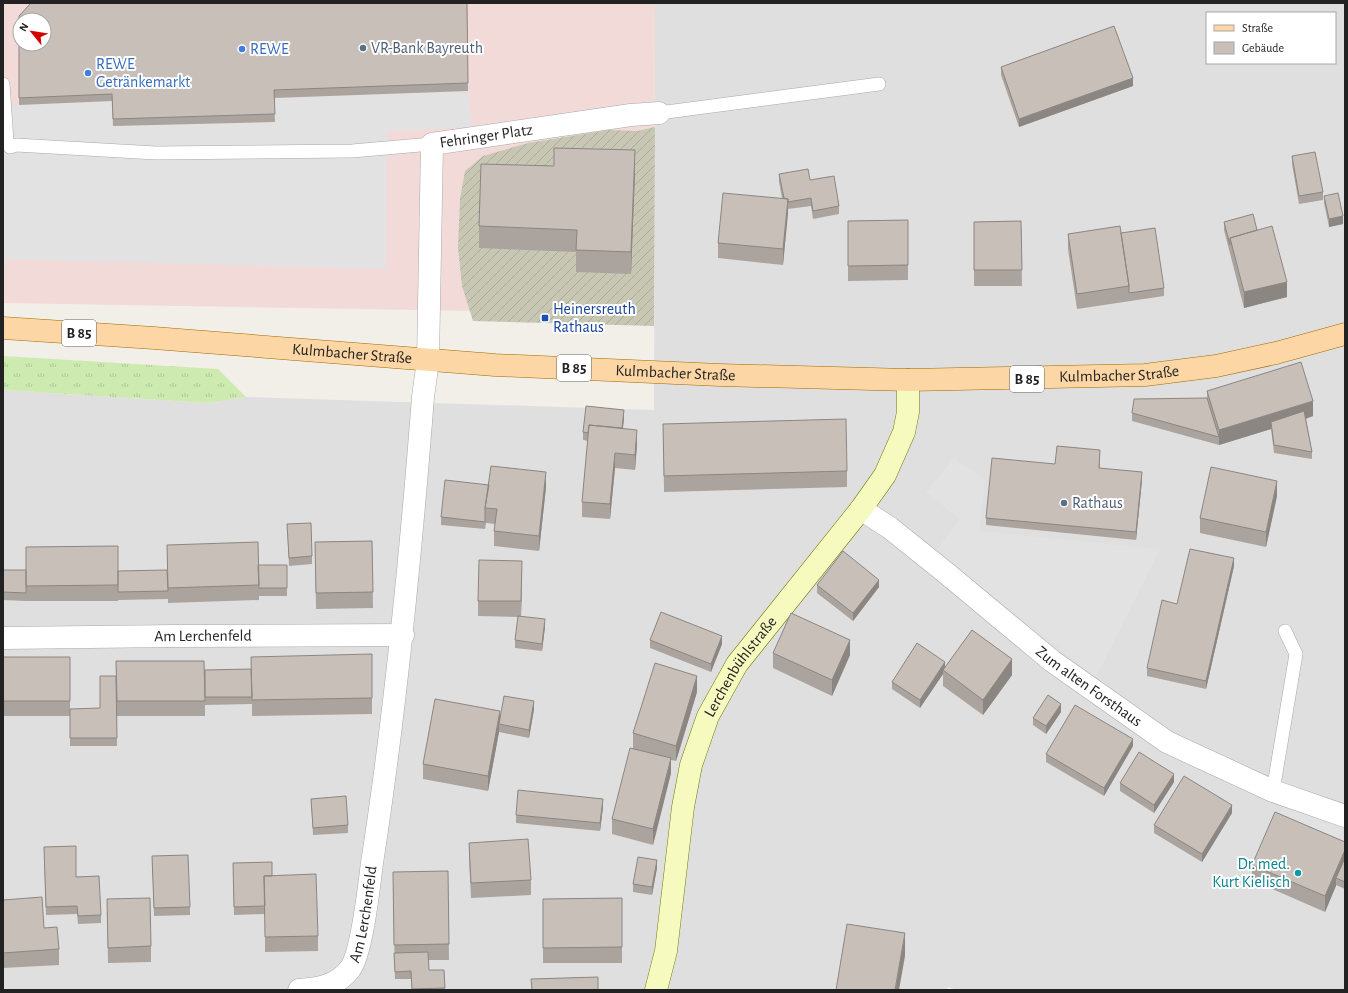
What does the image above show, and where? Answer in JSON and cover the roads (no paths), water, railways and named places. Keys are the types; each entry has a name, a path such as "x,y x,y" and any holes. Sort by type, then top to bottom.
{"main road":[{"name":"Kulmbacher Straße","path":"3,328 154,338 428,360 720,375 908,380 1145,375 1216,366 1276,353 1345,334"}],"street":[{"name":"Fehringer Platz","path":"428,360 432,144 631,115 659,113"},
{"name":"Am Lerchenfeld","path":"299,990 318,989 336,982 350,968 358,949 376,840 402,636 423,397 428,360"},
{"name":"Lerchenbühlstraße","path":"656,990 666,951 682,807 691,765 708,716 737,664 861,509 885,475 904,432 908,412 908,380"},
{"name":"Zum alten Forsthaus","path":"861,509 890,528 1052,661 1167,742 1273,791 1345,816"},
{"name":"Am Lerchenfeld","path":"3,638 402,636"}],"lane":[{"path":"3,84 7,141 10,147 16,145 156,153 352,151 432,144"},
{"path":"659,113 879,84"},
{"path":"1273,791 1296,654 1285,631"}],"place":[{"name":"VR-Bank Bayreuth","path":"363,48"},
{"name":"REWE","path":"242,49"},
{"name":"REWE Getränkemarkt","path":"88,73"},
{"name":"Heinersreuth Rathaus","path":"545,318"},
{"name":"Rathaus","path":"1064,503"},
{"name":"Dr. med. Kurt Kielisch","path":"1298,873"}]}
